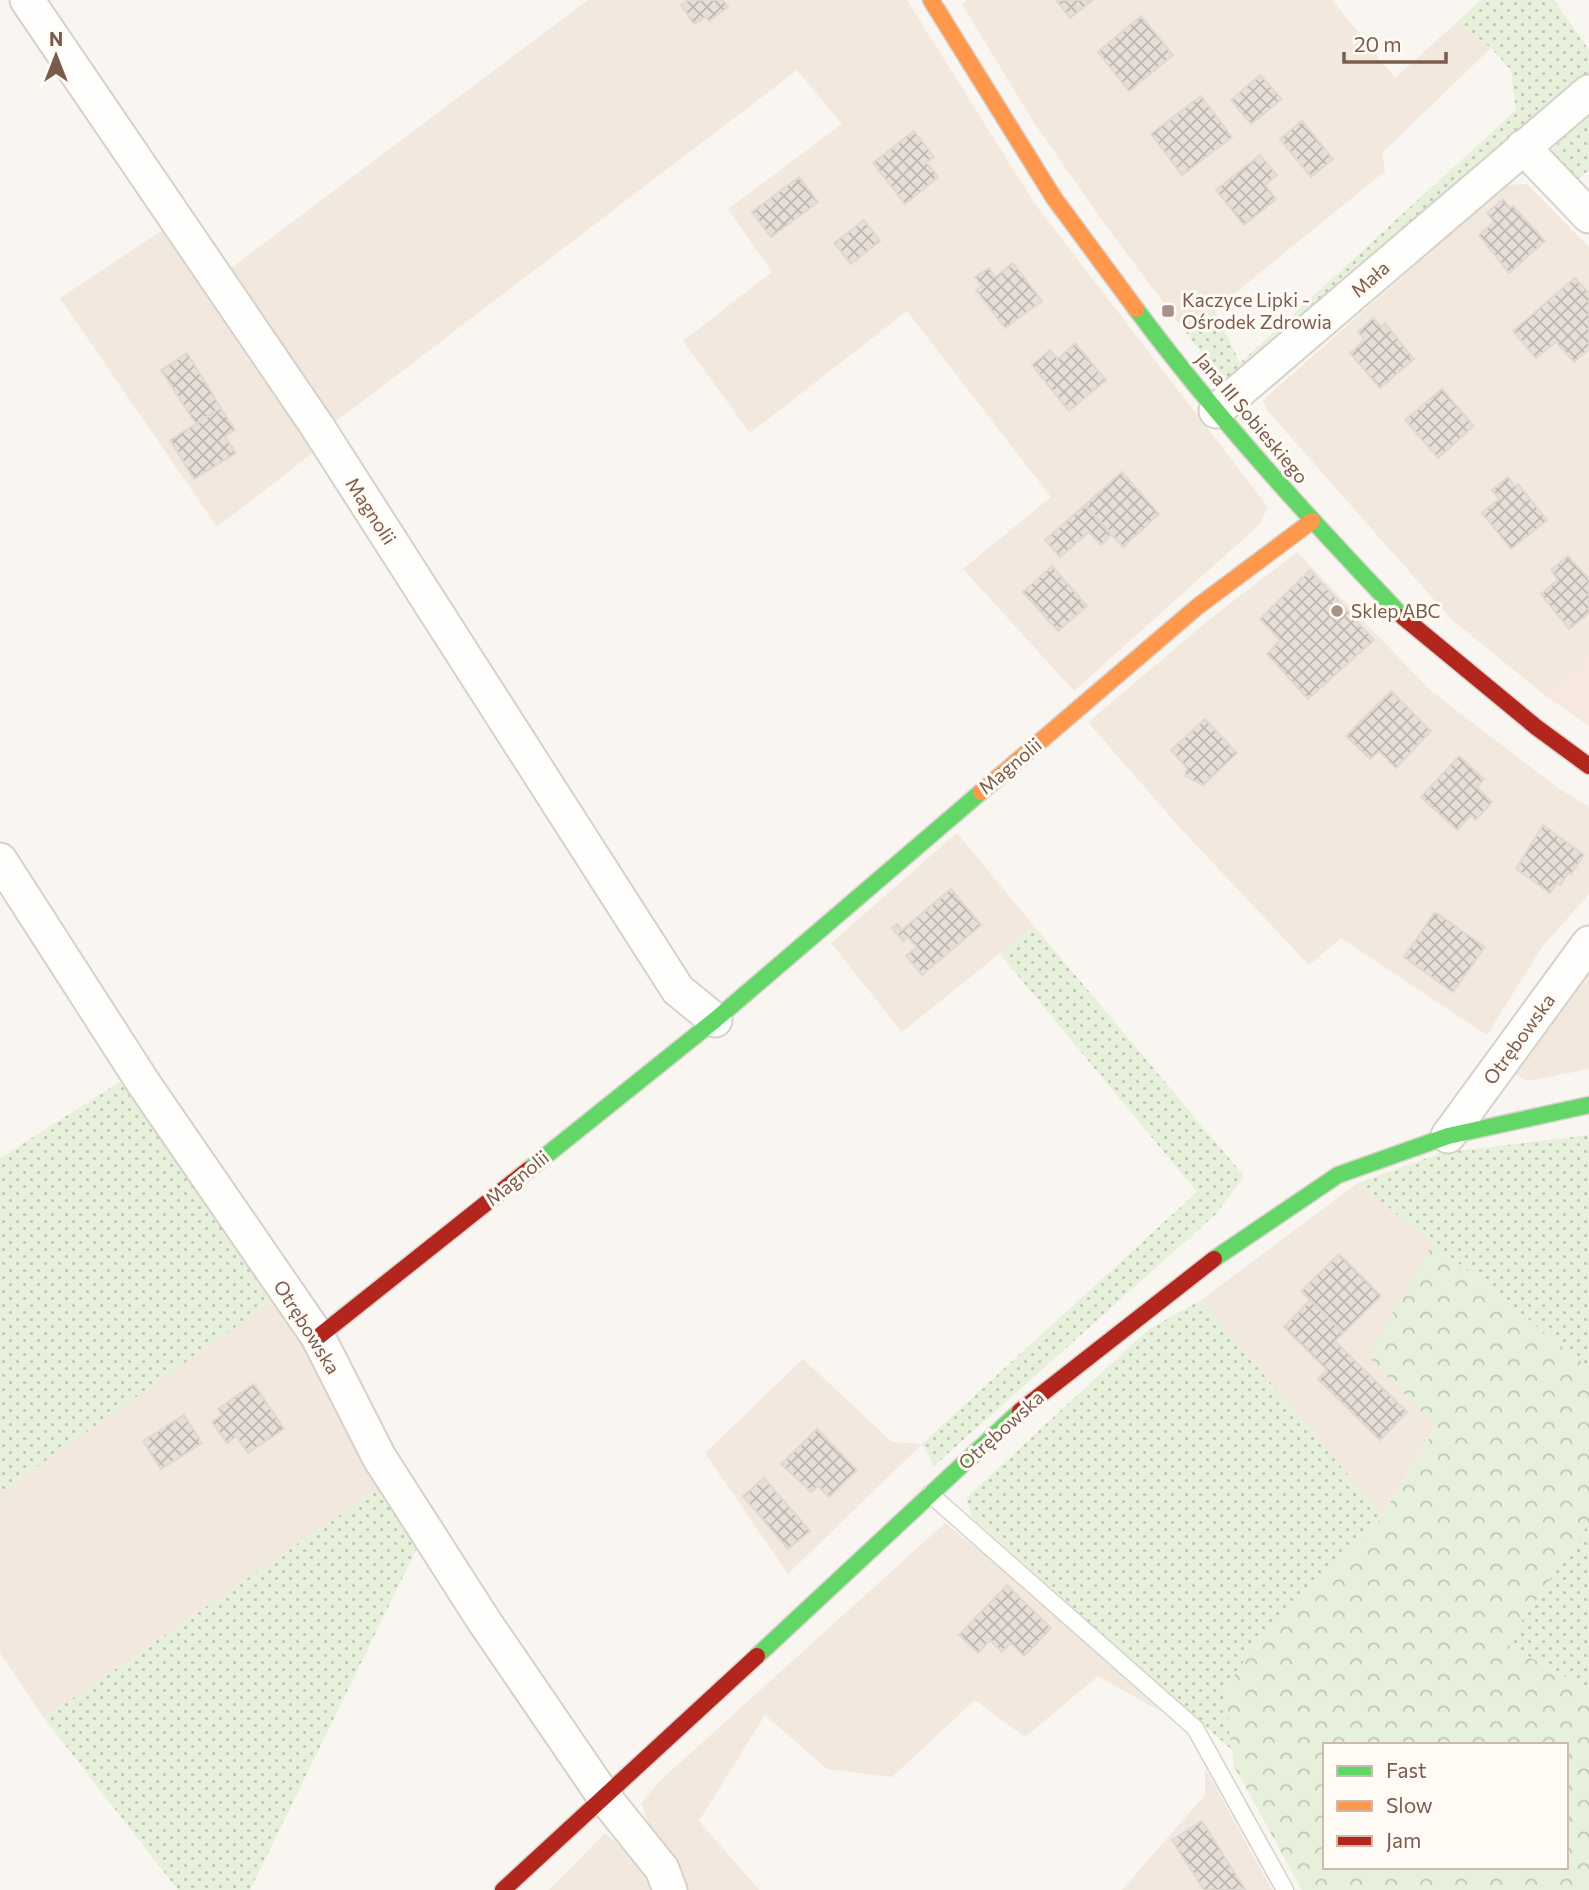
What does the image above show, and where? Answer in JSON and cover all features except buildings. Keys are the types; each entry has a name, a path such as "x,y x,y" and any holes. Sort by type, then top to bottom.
{"street":[{"name":"Magnolii","path":"27,0 317,426 678,990 715,1020"},
{"name":"Jana III Sobieskiego","path":"931,0 1054,198 1161,343 1216,411 1312,520 1405,619 1505,703 1589,766"},
{"name":"Mała","path":"1216,411 1589,92"},
{"path":"1523,147 1589,216"},
{"name":"Magnolii","path":"318,1337 715,1020 1197,607 1312,520"},
{"name":"Otrębowska","path":"0,860 144,1084 318,1337 379,1457 484,1621 604,1798"},
{"name":"Otrębowska","path":"1448,1136 1589,943"},
{"name":"Otrębowska","path":"503,1890 1016,1414 1226,1249 1338,1175 1448,1136 1589,1105"},
{"path":"604,1798 662,1869 670,1890"}],"lane":[{"path":"930,1494 1195,1728 1285,1890"}],"shaded area":[{"path":"588,0 907,0 1035,204 1268,507 1259,525 1074,691 963,569 1051,497 907,311 750,433 683,341 772,272 728,209 842,124 797,70 330,426 226,272"},
{"path":"967,0 1332,0 1395,78 1457,22 1491,48 1382,153 1385,171 1186,333 1104,223 1033,121 962,4"},
{"path":"1527,184 1589,247 1589,656 1546,696 1451,619 1267,410 1263,400 1506,185"},
{"path":"167,227 314,452 217,527 60,298"},
{"path":"1297,552 1431,691 1558,788 1589,807 1589,894 1542,947 1487,1035 1341,938 1309,965 1181,829 1088,722 1215,615"},
{"path":"1589,656 1589,726 1546,696"},
{"path":"957,833 1034,926 902,1032 831,943"},
{"path":"1589,967 1589,1069 1528,1081 1509,1071"},
{"path":"1358,1183 1433,1243 1369,1355 1436,1426 1382,1515 1201,1300"},
{"path":"286,1291 380,1487 44,1718 0,1653 0,1493"},
{"path":"803,1359 892,1442 922,1444 788,1574 705,1453"},
{"path":"945,1523 1083,1634 1160,1711 1098,1676 1025,1737 975,1700 892,1777 827,1769 765,1715 699,1821 759,1890 684,1890 652,1833 641,1803 662,1779"},
{"path":"1205,1768 1272,1890 1122,1890 1205,1795"},
{"path":"605,1833 649,1872 655,1890 549,1890"}],"green space":[{"path":"1481,0 1554,0 1589,50 1589,77 1230,388 1186,333 1215,310 1240,363 1516,110 1511,70 1491,48 1457,22"},
{"path":"1589,113 1589,170 1573,183 1550,153 1566,133"},
{"path":"1034,926 1244,1176 1216,1214 934,1466 922,1444 1197,1192 1000,954"},
{"path":"120,1082 275,1299 0,1493 0,1158"},
{"path":"1589,1135 1589,1368 1358,1183 1441,1153"},
{"path":"1433,1243 1589,1368 1589,1523 1506,1644 1589,1690 1589,1890 1302,1890 1234,1766 1224,1690 1253,1648 1377,1524 1436,1427 1368,1356"},
{"path":"1201,1300 1382,1515 1377,1524 1224,1690 1232,1750 973,1518 966,1498 1149,1329"},
{"path":"380,1487 419,1544 250,1890 178,1890 44,1718"},
{"path":"1589,1523 1589,1690 1506,1644"}],"traffic: fast":[{"path":"1136,309 1265,467 1403,617"},
{"path":"528,1170 715,1020 981,792"},
{"path":"1214,1259 1338,1175 1448,1136 1589,1105"},
{"path":"757,1656 1020,1411"}],"traffic: slow":[{"path":"931,0 1054,198 1136,309"},
{"path":"981,792 1197,607 1312,521"}],"traffic: jam":[{"path":"1403,617 1536,727 1589,766"},
{"path":"318,1337 528,1170"},
{"path":"1020,1411 1214,1259"},
{"path":"503,1890 757,1656"}],"place":[{"name":"Kaczyce Lipki - Ośrodek Zdrowia","path":"1168,311"},
{"name":"Sklep ABC","path":"1337,611"}]}
